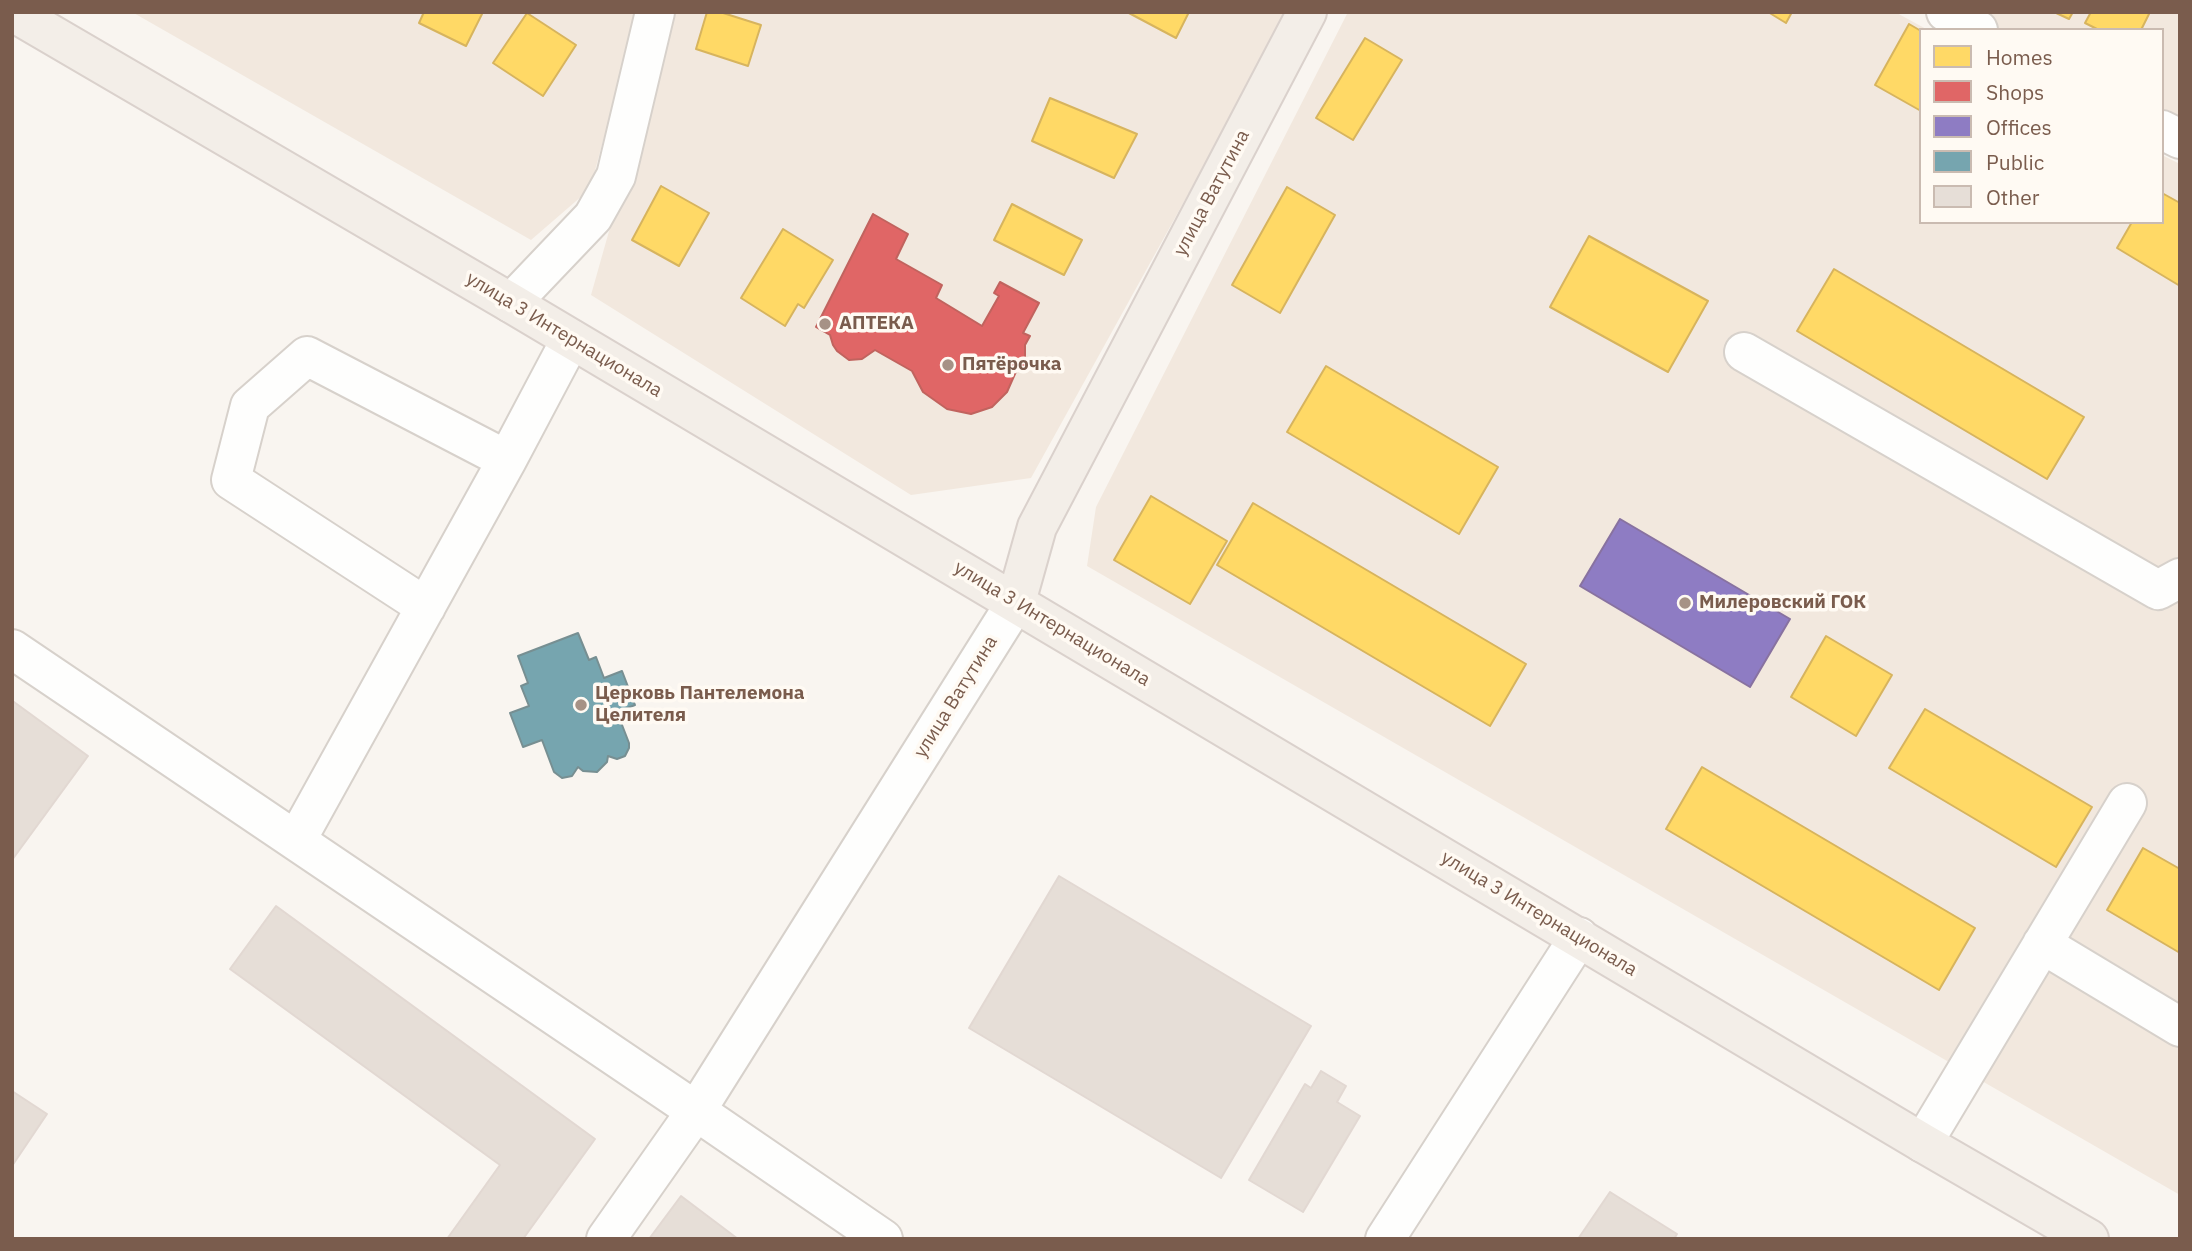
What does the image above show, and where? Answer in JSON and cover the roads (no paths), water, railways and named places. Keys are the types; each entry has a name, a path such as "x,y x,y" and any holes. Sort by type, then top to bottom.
{"main road":[{"name":"улица 3 Интернационала","path":"13,12 511,303 1923,1143 2089,1239"},
{"name":"улица Ватутина","path":"1016,602 1037,527 1307,12"}],"street":[{"path":"511,303 593,217 615,176 655,12"},
{"path":"1946,12 1974,28"},
{"path":"2164,131 2180,139"},
{"path":"296,841 507,460 570,339"},
{"path":"1744,352 2158,590 2180,578"},
{"path":"426,607 231,480 250,406 307,356 507,460"},
{"name":"улица Ватутина","path":"606,1239 696,1111 1016,602"},
{"path":"12,649 883,1239"},
{"path":"1923,1143 2127,803"},
{"path":"1385,1239 1579,937"},
{"path":"2042,944 2180,1027"}],"place":[{"name":"АПТЕКА","path":"825,324"},
{"name":"Пятёрочка","path":"948,365"},
{"name":"Милеровский ГОК","path":"1685,603"},
{"name":"Церковь Пантелемона Целителя","path":"581,705"}]}
